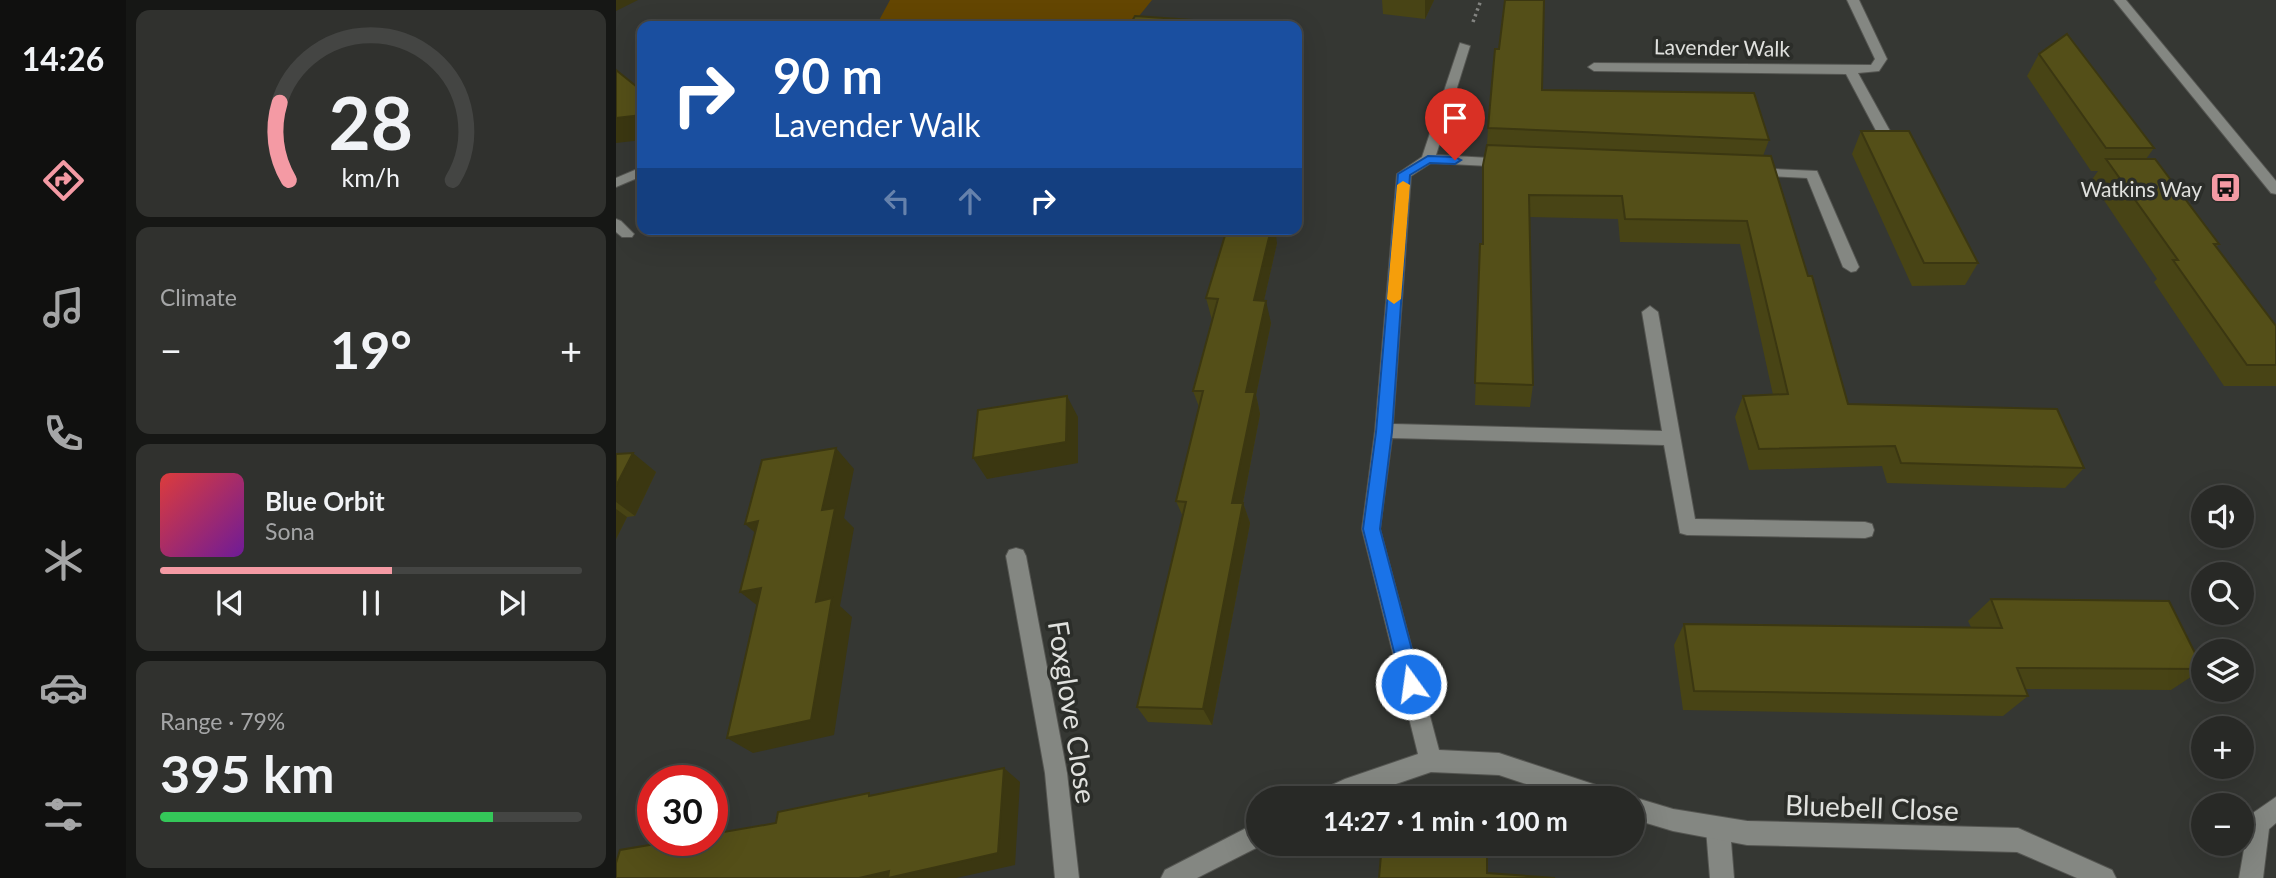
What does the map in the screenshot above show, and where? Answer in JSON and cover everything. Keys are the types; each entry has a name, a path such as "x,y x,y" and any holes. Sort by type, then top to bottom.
{"street":[{"name":"Lavender Walk","path":"1594,67 1875,68 1881,59 1853,0"},
{"path":"2120,0 2276,190"},
{"path":"1428,159 1464,46"},
{"path":"1850,70 1888,140"},
{"path":"1431,761 1371,529 1384,432 1404,174 1428,159 1524,163"},
{"path":"1744,172 1812,174 1851,267"},
{"path":"616,183 637,173"},
{"path":"1650,312 1687,527 1865,530"},
{"path":"1384,432 1672,438"},
{"name":"Foxglove Close","path":"1016,556 1056,773 1067,878"},
{"path":"1357,786 1431,761 1499,764 1566,786"},
{"path":"2251,878 2258,823 2276,808"},
{"name":"Bluebell Close","path":"1645,812 1673,820 1747,833 2018,841 2104,878"},
{"path":"1718,829 1722,878"},
{"path":"1173,878 1246,840"}],"shaded area":[{"path":"890,0 1152,0 1135,21 879,21"}],"building":[{"path":"1505,0 1544,0 1542,90 1754,93 1769,140 1488,128 1495,49 1499,49"},
{"path":"1135,16 1208,21 1132,21"},
{"path":"2067,34 2154,148 2106,148 2039,54"},
{"path":"616,70 637,87 637,116 616,118"},
{"path":"1861,131 1909,131 1978,263 1924,263"},
{"path":"1487,145 1771,156 1808,276 1812,276 1848,404 2057,409 2084,468 1901,463 1895,446 1759,449 1743,396 1788,394 1747,221 1625,219 1622,196 1529,195 1533,385 1475,383 1480,244 1483,244 1483,165"},
{"path":"2106,159 2155,159 2276,326 2276,365 2247,365 2173,260 2178,260"},
{"path":"1225,235 1270,235 1254,300 1266,301 1246,392 1255,392 1232,503 1243,503 1203,709 1137,707 1186,502 1176,501 1203,391 1193,391 1218,299 1206,298"},
{"path":"1067,396 1066,442 973,458 978,410"},
{"path":"836,448 822,510 835,508 816,602 832,598 811,720 727,738 761,588 740,592 758,521 745,524 762,460"},
{"path":"633,453 616,486 616,454"},
{"path":"1991,599 2169,601 2191,645 2191,669 2017,668 2028,696 1694,691 1684,624 2002,628"},
{"path":"1004,768 998,853 888,878 889,871 859,878 616,878 616,863 620,850 637,847 637,856 728,856 728,831 776,823 778,812 869,793 869,796"},
{"path":"1381,856 1487,856 1487,873 1555,878 1379,878"}],"slow traffic":[{"path":"1394,299 1403,185"}],"place":[{"name":"Watkins Way","path":"2225,188"}],"route":[{"path":"1411,684 1371,529 1384,432 1404,174 1428,159 1455,160"}]}
